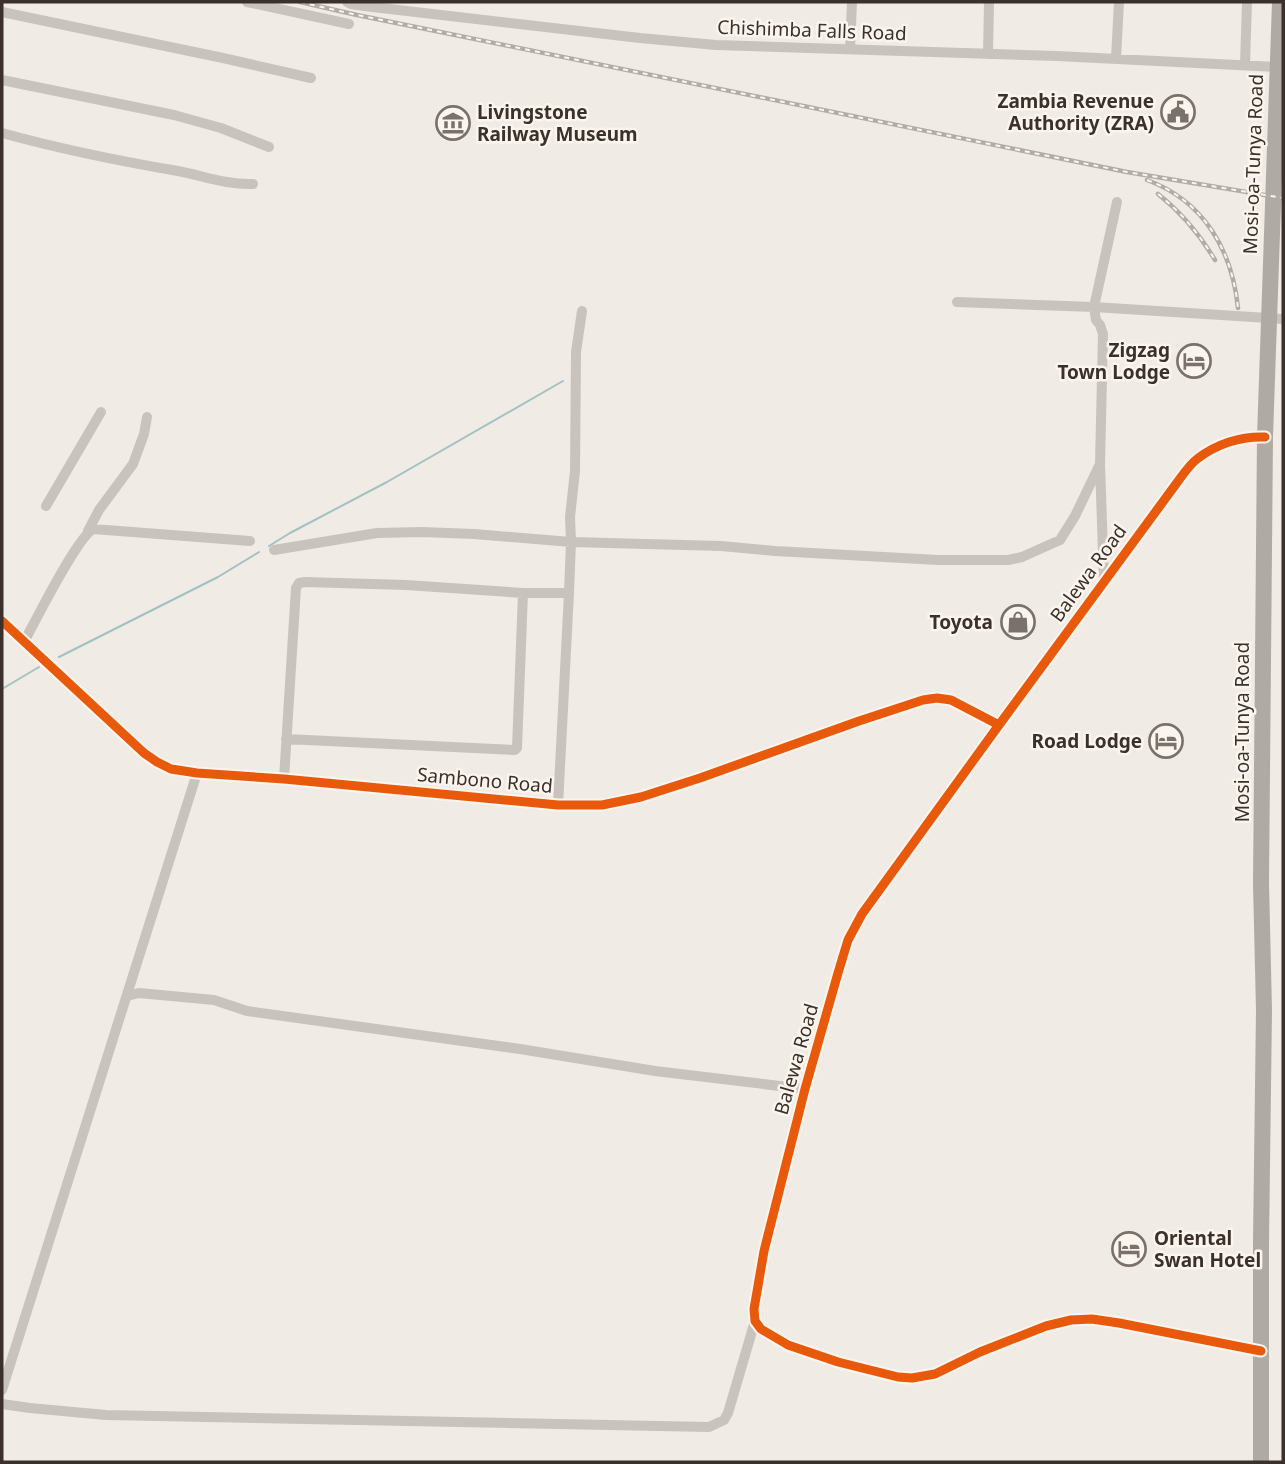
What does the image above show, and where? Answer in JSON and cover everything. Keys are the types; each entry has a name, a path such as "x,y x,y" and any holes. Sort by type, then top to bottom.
{"highway":[{"name":"Mosi-oa-Tunya Road","path":"1261,1462 1264,1010 1261,883 1265,437 1277,318 1272,196 1280,2"}],"street":[{"path":"247,2 349,24"},
{"name":"Chishimba Falls Road","path":"347,2 472,19 716,45 1116,58 1278,67"},
{"path":"850,50 852,2"},
{"path":"988,54 989,2"},
{"path":"1116,58 1119,2"},
{"path":"1245,65 1247,2"},
{"path":"2,12 311,78"},
{"path":"2,80 174,115 221,128 269,146"},
{"path":"2,133 227,183 253,184"},
{"path":"1104,582 1100,464 1103,334 1096,320 1094,307 1117,202"},
{"path":"957,302 1277,318"},
{"path":"558,805 569,593 570,517 575,471 576,352 582,311"},
{"path":"46,506 101,412"},
{"path":"24,642 99,510 132,464 147,417"},
{"name":"Balewa Road","path":"2,1404 106,1415 709,1427 724,1420 755,1321 755,1298 764,1251 805,1089 848,940 862,914 1196,459 1234,440 1253,436 1265,437"},
{"path":"274,550 392,532 474,534 571,542 721,546 938,560 1008,560 1022,557 1060,540 1100,464"},
{"path":"87,532 101,528 250,541"},
{"path":"284,779 296,588 299,583 569,593"},
{"path":"286,739 514,750 517,748 523,593"},
{"name":"Sambono Road","path":"4,627 24,642 144,753 171,769 197,773 558,805 602,805 641,797 859,721 937,698 950,699 999,725"},
{"path":"2,1390 197,773"},
{"path":"127,996 139,993 214,1000 247,1012 520,1049 655,1071 805,1089"},
{"path":"755,1321 761,1329 788,1345 838,1362 912,1378 935,1374 991,1347 1046,1326 1071,1320 1092,1319 1119,1323 1261,1351"}],"waterway":[{"path":"269,546 563,381"},
{"path":"59,657 218,577 259,552"},
{"path":"2,689 39,667"}],"railway":[{"path":"300,2 1127,172 1283,198"},
{"path":"1147,180 1184,201 1212,230 1229,266 1238,308"},
{"path":"1158,194 1190,225 1215,260"}],"cycle path":[{"path":"1261,1351 1119,1323 1092,1319 1071,1320 1046,1326 980,1352 935,1374 912,1378 898,1377 838,1362 788,1345 761,1329 755,1321 754,1309 764,1251 805,1089 848,940 862,914 1188,467 1221,445 1247,438 1265,437"},
{"path":"2,621 144,753 171,769 197,773 558,805 602,805 641,797 700,778 923,700 951,700 999,725"}],"place":[{"name":"Zambia Revenue Authority (ZRA)","path":"1178,112"},
{"name":"Livingstone Railway Museum","path":"453,123"},
{"name":"Zigzag Town Lodge","path":"1194,361"},
{"name":"Toyota","path":"1018,622"},
{"name":"Road Lodge","path":"1166,741"},
{"name":"Oriental Swan Hotel","path":"1129,1249"}]}
